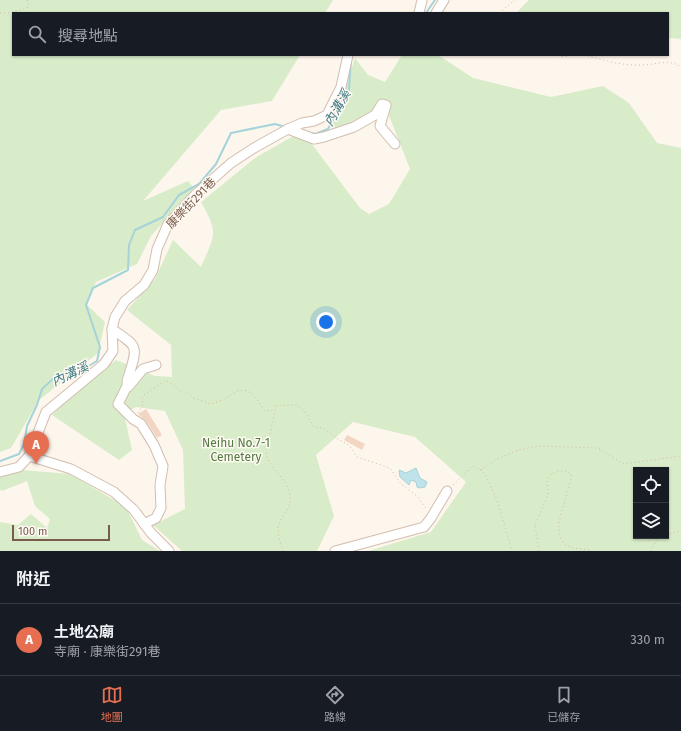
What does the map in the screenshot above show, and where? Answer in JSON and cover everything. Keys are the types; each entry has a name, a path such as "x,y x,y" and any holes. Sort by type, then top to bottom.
{"street":[{"path":"419,12 422,0"},
{"path":"437,12 444,0"},
{"name":"康樂街291巷","path":"0,472 19,467 29,456 46,412 104,364 113,350 112,329 115,317 125,301 144,285 153,270 157,249 168,224 196,194 232,163 254,148 288,129 302,123 314,121 327,115 341,87 348,56"},
{"path":"288,129 314,139 324,137 354,127 375,115 382,104 386,105 380,126 394,144"},
{"path":"112,329 130,341 135,348 135,355 127,380 127,386 118,404 133,419 141,424 154,445 163,466 160,485 161,508 156,518 144,524"},
{"path":"127,386 129,387 143,369 156,365"},
{"path":"29,456 71,469 114,492 134,510 144,524 169,551"},
{"path":"335,551 424,527 447,491"}],"path":[{"path":"13,12 29,7 27,0"},
{"path":"500,12 516,0"},
{"path":"0,13 12,12"},
{"path":"588,56 615,63 644,66 658,62 667,62 681,68"},
{"path":"141,424 136,415 142,406 142,398 166,380 181,391 188,393 193,398 211,404 223,400 237,391 243,390 252,393 265,412 275,410"},
{"path":"283,551 278,531 279,523 289,506 290,497 284,480 268,462 266,454 276,406 293,404 302,408 314,427 323,428 342,442 349,445 357,457 390,468 401,484 418,496 431,518"},
{"path":"482,470 495,460 518,450 540,446 598,448 624,464 681,456"},
{"path":"447,491 472,466 482,470 498,503 512,551"},
{"path":"539,551 535,525 548,495 547,480 551,474 558,471 565,471 571,474 572,482 558,524 559,536 568,546 592,551"},
{"path":"669,534 681,531"},
{"path":"651,551 656,541 659,539"}],"green space":[{"path":"0,0 333,0 326,12 12,12 12,56 299,56 272,101 221,110 143,201 188,181 194,188 151,236 137,264 96,282 86,304 105,322 98,353 39,400 11,448 0,452"},
{"path":"529,0 681,0 681,39 669,38 669,12 517,12"},
{"name":"Neihu No.7-1 Cemetery","path":"401,56 440,56 473,78 551,97 603,86 629,103 657,143 681,148 681,551 368,551 431,532 466,482 415,437 353,422 316,455 334,516 317,551 182,551 153,525 185,509 183,450 165,411 136,407 124,414 132,450 119,460 52,415 86,382 116,360 155,376 172,377 171,345 127,310 155,279 173,240 201,267 212,240 213,228 201,202 255,158 302,131 360,208 369,214 389,204 410,169 388,113 373,111 353,125 331,130 355,58 368,75 385,82"},
{"path":"22,470 70,474 126,507 142,540 160,551 0,551 0,522 18,525 31,514 47,528 50,519 35,506 27,481 2,491 0,489 0,476"}],"water":[{"path":"416,468 420,478 427,482 425,487 417,487 416,482 411,480 409,485 400,477 399,470 406,473"}],"building":[{"path":"146,409 162,435 157,438 146,421 138,414"},
{"path":"347,435 365,444 362,450 344,440"}],"waterway":[{"name":"內溝溪","path":"427,12 435,0"},
{"name":"內溝溪","path":"312,133 315,134 328,129 349,90 351,60"},
{"name":"內溝溪","path":"0,461 19,454 24,444 27,426 37,405 42,389 54,378 77,373 97,361 100,347 86,305 93,288 128,270 129,245 135,230 163,217 179,195 199,184 216,164 231,133 275,124 285,127"}],"place":[{"name":"土地公廟","path":"36,464"}]}
